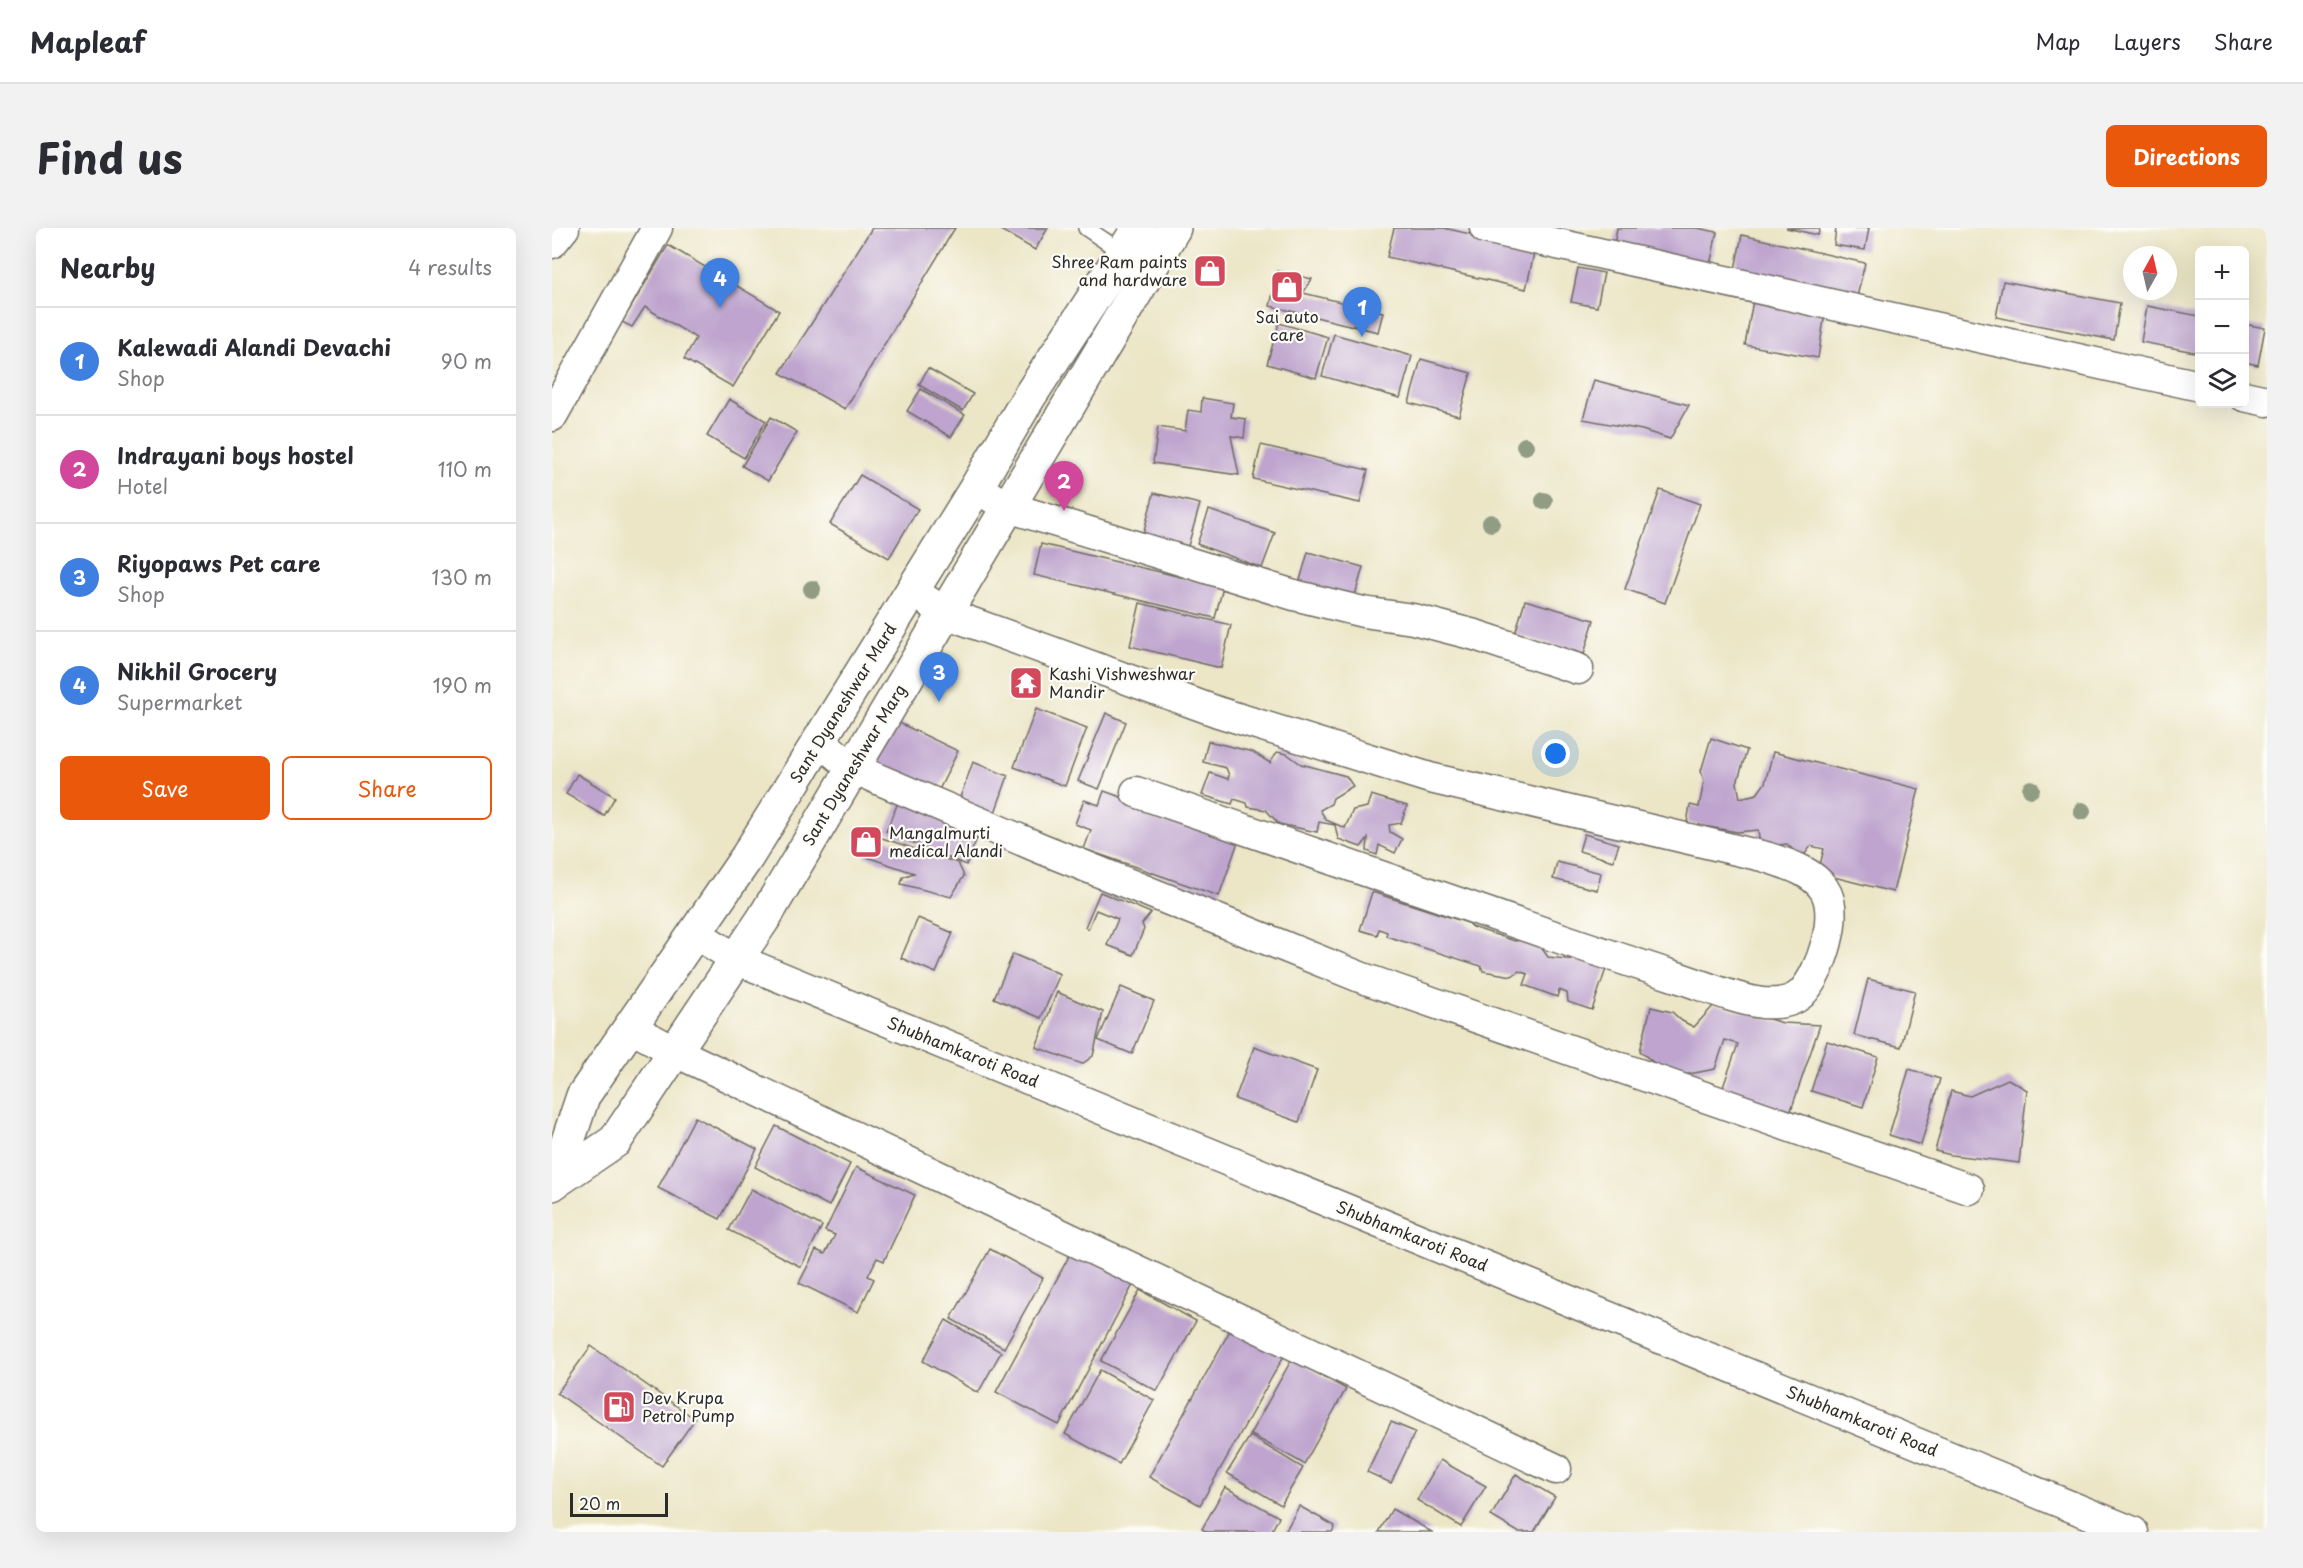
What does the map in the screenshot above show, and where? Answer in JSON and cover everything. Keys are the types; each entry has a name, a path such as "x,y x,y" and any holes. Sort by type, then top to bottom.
{"main road":[{"name":"Sant Dyaneshwar Marg","path":"554,1182 615,1141 764,918 1174,228"},
{"name":"Sant Dyaneshwar Mard","path":"554,1182 583,1096 747,857 913,591 1029,397 1131,241"},
{"path":"1029,397 1061,418"}],"street":[{"path":"552,243 564,228"},
{"path":"552,416 657,228"},
{"path":"1485,228 2195,385"},
{"path":"2249,397 2267,401"},
{"path":"976,488 1008,507 1294,595 1363,612 1413,619 1475,635 1578,669"},
{"path":"913,591 945,613 1218,712 1430,778 1766,857 1810,874 1825,890 1830,912 1827,943 1812,979 1800,995 1784,1003 1763,1003 1734,996 1564,939 1136,792"},
{"path":"819,740 852,768 1040,848 1359,977 1969,1189"},
{"name":"Shubhamkaroti Road","path":"695,933 736,959 2133,1532"},
{"path":"631,1028 676,1052 1556,1469"}],"lane":[{"path":"1086,228 1131,241"}],"building":[{"path":"872,228 955,228 845,409 780,373"},
{"path":"997,228 1048,228 1035,250"},
{"path":"1394,228 1444,228 1535,249 1526,289 1387,257"},
{"path":"1617,228 1697,228 1717,232 1709,270 1613,250"},
{"path":"1786,228 1820,228 1818,235"},
{"path":"1836,228 1869,228 1865,250 1834,245"},
{"path":"1742,235 1865,263 1856,301 1734,274"},
{"path":"668,245 779,311 733,387 684,359 696,338 645,307 632,327 622,322"},
{"path":"1578,268 1604,273 1597,307 1571,302"},
{"path":"1278,271 1312,279 1303,293 1383,312 1378,332 1270,306"},
{"path":"2003,281 2120,303 2114,340 1996,317"},
{"path":"1753,300 1825,313 1818,358 1745,345"},
{"path":"2147,306 2195,315 2195,352 2141,342"},
{"path":"1279,323 1328,337 1316,378 1267,364"},
{"path":"2249,325 2265,328 2258,365 2249,363"},
{"path":"1334,334 1412,356 1400,398 1322,376"},
{"path":"1421,359 1471,373 1459,416 1409,403"},
{"path":"928,368 973,394 963,411 919,385"},
{"path":"1594,380 1689,405 1670,439 1642,430 1583,419"},
{"path":"921,389 965,415 951,437 907,411"},
{"path":"1202,398 1233,403 1231,417 1246,419 1244,438 1231,436 1239,475 1153,463 1158,427 1185,431 1188,410 1201,412"},
{"path":"729,399 766,421 744,458 707,436"},
{"path":"771,417 797,432 768,481 742,466"},
{"path":"1261,445 1368,470 1360,503 1253,479"},
{"path":"860,475 918,509 889,558 830,524"},
{"path":"1660,490 1700,504 1665,603 1625,589"},
{"path":"1154,493 1200,504 1188,546 1143,534"},
{"path":"1209,510 1275,533 1262,568 1197,544"},
{"path":"1041,544 1223,587 1215,618 1034,575"},
{"path":"1308,552 1363,567 1354,599 1299,584"},
{"path":"1525,600 1594,620 1584,654 1515,634"},
{"path":"1140,603 1231,625 1221,668 1130,646"},
{"path":"1036,709 1087,728 1065,786 1014,767"},
{"path":"1106,713 1126,722 1099,789 1078,781"},
{"path":"891,719 958,751 934,800 866,768"},
{"path":"1711,738 1747,750 1737,783 1740,798 1757,794 1765,783 1773,752 1919,789 1893,892 1818,873 1824,849 1811,846 1805,854 1794,851 1787,844 1760,847 1758,830 1737,832 1687,823 1690,805 1699,807 1704,781 1701,771"},
{"path":"1208,741 1253,752 1270,763 1277,752 1287,754 1301,764 1346,776 1353,786 1333,798 1331,804 1320,810 1326,820 1345,828 1353,810 1367,807 1371,795 1407,806 1401,823 1389,825 1390,832 1402,839 1395,853 1379,845 1377,855 1367,851 1368,838 1361,847 1338,839 1335,825 1319,822 1317,832 1279,824 1266,810 1248,807 1247,803 1234,799 1232,804 1202,795 1210,773 1228,779 1229,775 1226,768 1203,762"},
{"path":"973,762 1008,776 991,824 955,811"},
{"path":"577,774 615,797 604,816 566,794"},
{"path":"1104,791 1239,839 1219,896 1084,849 1091,830 1075,824 1084,800 1099,805"},
{"path":"900,798 980,831 966,865 886,831"},
{"path":"1584,834 1619,844 1613,861 1579,851"},
{"path":"882,838 958,863 964,876 951,897 901,884 903,877 914,873 864,856 870,847"},
{"path":"1557,862 1601,873 1597,890 1553,879"},
{"path":"1100,892 1151,913 1142,924 1144,929 1133,955 1107,945 1118,919 1096,910 1088,929 1085,927"},
{"path":"1372,892 1515,941 1523,940 1540,946 1548,957 1585,961 1606,969 1592,1010 1568,1002 1567,993 1559,990 1557,997 1524,985 1528,974 1519,971 1512,976 1483,971 1481,966 1386,936 1387,932 1379,929 1377,935 1360,930"},
{"path":"918,918 953,933 936,973 901,958"},
{"path":"1013,954 1060,974 1041,1018 994,998"},
{"path":"1868,979 1915,991 1901,1047 1854,1035"},
{"path":"1121,987 1154,1001 1132,1054 1098,1040"},
{"path":"1057,992 1103,1012 1093,1056 1082,1064 1036,1047"},
{"path":"1715,1004 1783,1023 1820,1025 1790,1113 1722,1090 1738,1044 1725,1040 1715,1069 1679,1076 1660,1068 1640,1051 1651,1007 1672,1012 1682,1021 1694,1027"},
{"path":"1827,1041 1878,1057 1863,1107 1811,1091"},
{"path":"1254,1047 1317,1070 1299,1122 1235,1099"},
{"path":"1909,1069 1940,1079 1921,1145 1889,1135"},
{"path":"2008,1079 2027,1090 2019,1163 1935,1151 1951,1091 1970,1096"},
{"path":"695,1117 757,1149 720,1219 658,1188"},
{"path":"776,1126 850,1164 829,1206 755,1167"},
{"path":"856,1167 915,1195 884,1261 877,1258 868,1276 874,1279 858,1312 799,1283 816,1250 825,1254 835,1235 825,1231"},
{"path":"751,1189 822,1226 801,1267 729,1230"},
{"path":"1074,1247 1136,1279 1059,1425 996,1392"},
{"path":"990,1249 1043,1278 1004,1348 951,1319"},
{"path":"1140,1290 1196,1321 1157,1391 1101,1361"},
{"path":"946,1320 1001,1352 978,1393 923,1361"},
{"path":"1233,1325 1285,1354 1200,1505 1149,1477"},
{"path":"591,1346 695,1419 662,1466 557,1393"},
{"path":"1292,1359 1346,1389 1304,1464 1250,1434"},
{"path":"1100,1370 1154,1400 1119,1464 1065,1434"},
{"path":"1391,1422 1415,1432 1391,1483 1367,1472"},
{"path":"1250,1436 1303,1468 1281,1505 1227,1473"},
{"path":"1440,1460 1486,1486 1461,1527 1417,1500"},
{"path":"1516,1474 1555,1497 1534,1532 1518,1532 1491,1516"},
{"path":"1225,1487 1279,1517 1271,1532 1207,1532 1202,1529"},
{"path":"1299,1506 1335,1526 1332,1532 1285,1532"},
{"path":"1392,1509 1432,1532 1379,1532"}],"place":[{"name":"Shree Ram paints and hardware","path":"1210,271"},
{"name":"Sai auto care","path":"1287,287"},
{"name":"Nikhil Grocery","path":"720,308"},
{"name":"Kalewadi Alandi Devachi","path":"1362,337"},
{"name":"Indrayani boys hostel","path":"1064,511"},
{"name":"Kashi Vishweshwar Mandir","path":"1026,683"},
{"name":"Riyopaws Pet care","path":"939,702"},
{"name":"Mangalmurti medical Alandi","path":"866,842"},
{"name":"Dev Krupa Petrol Pump","path":"619,1407"}]}
